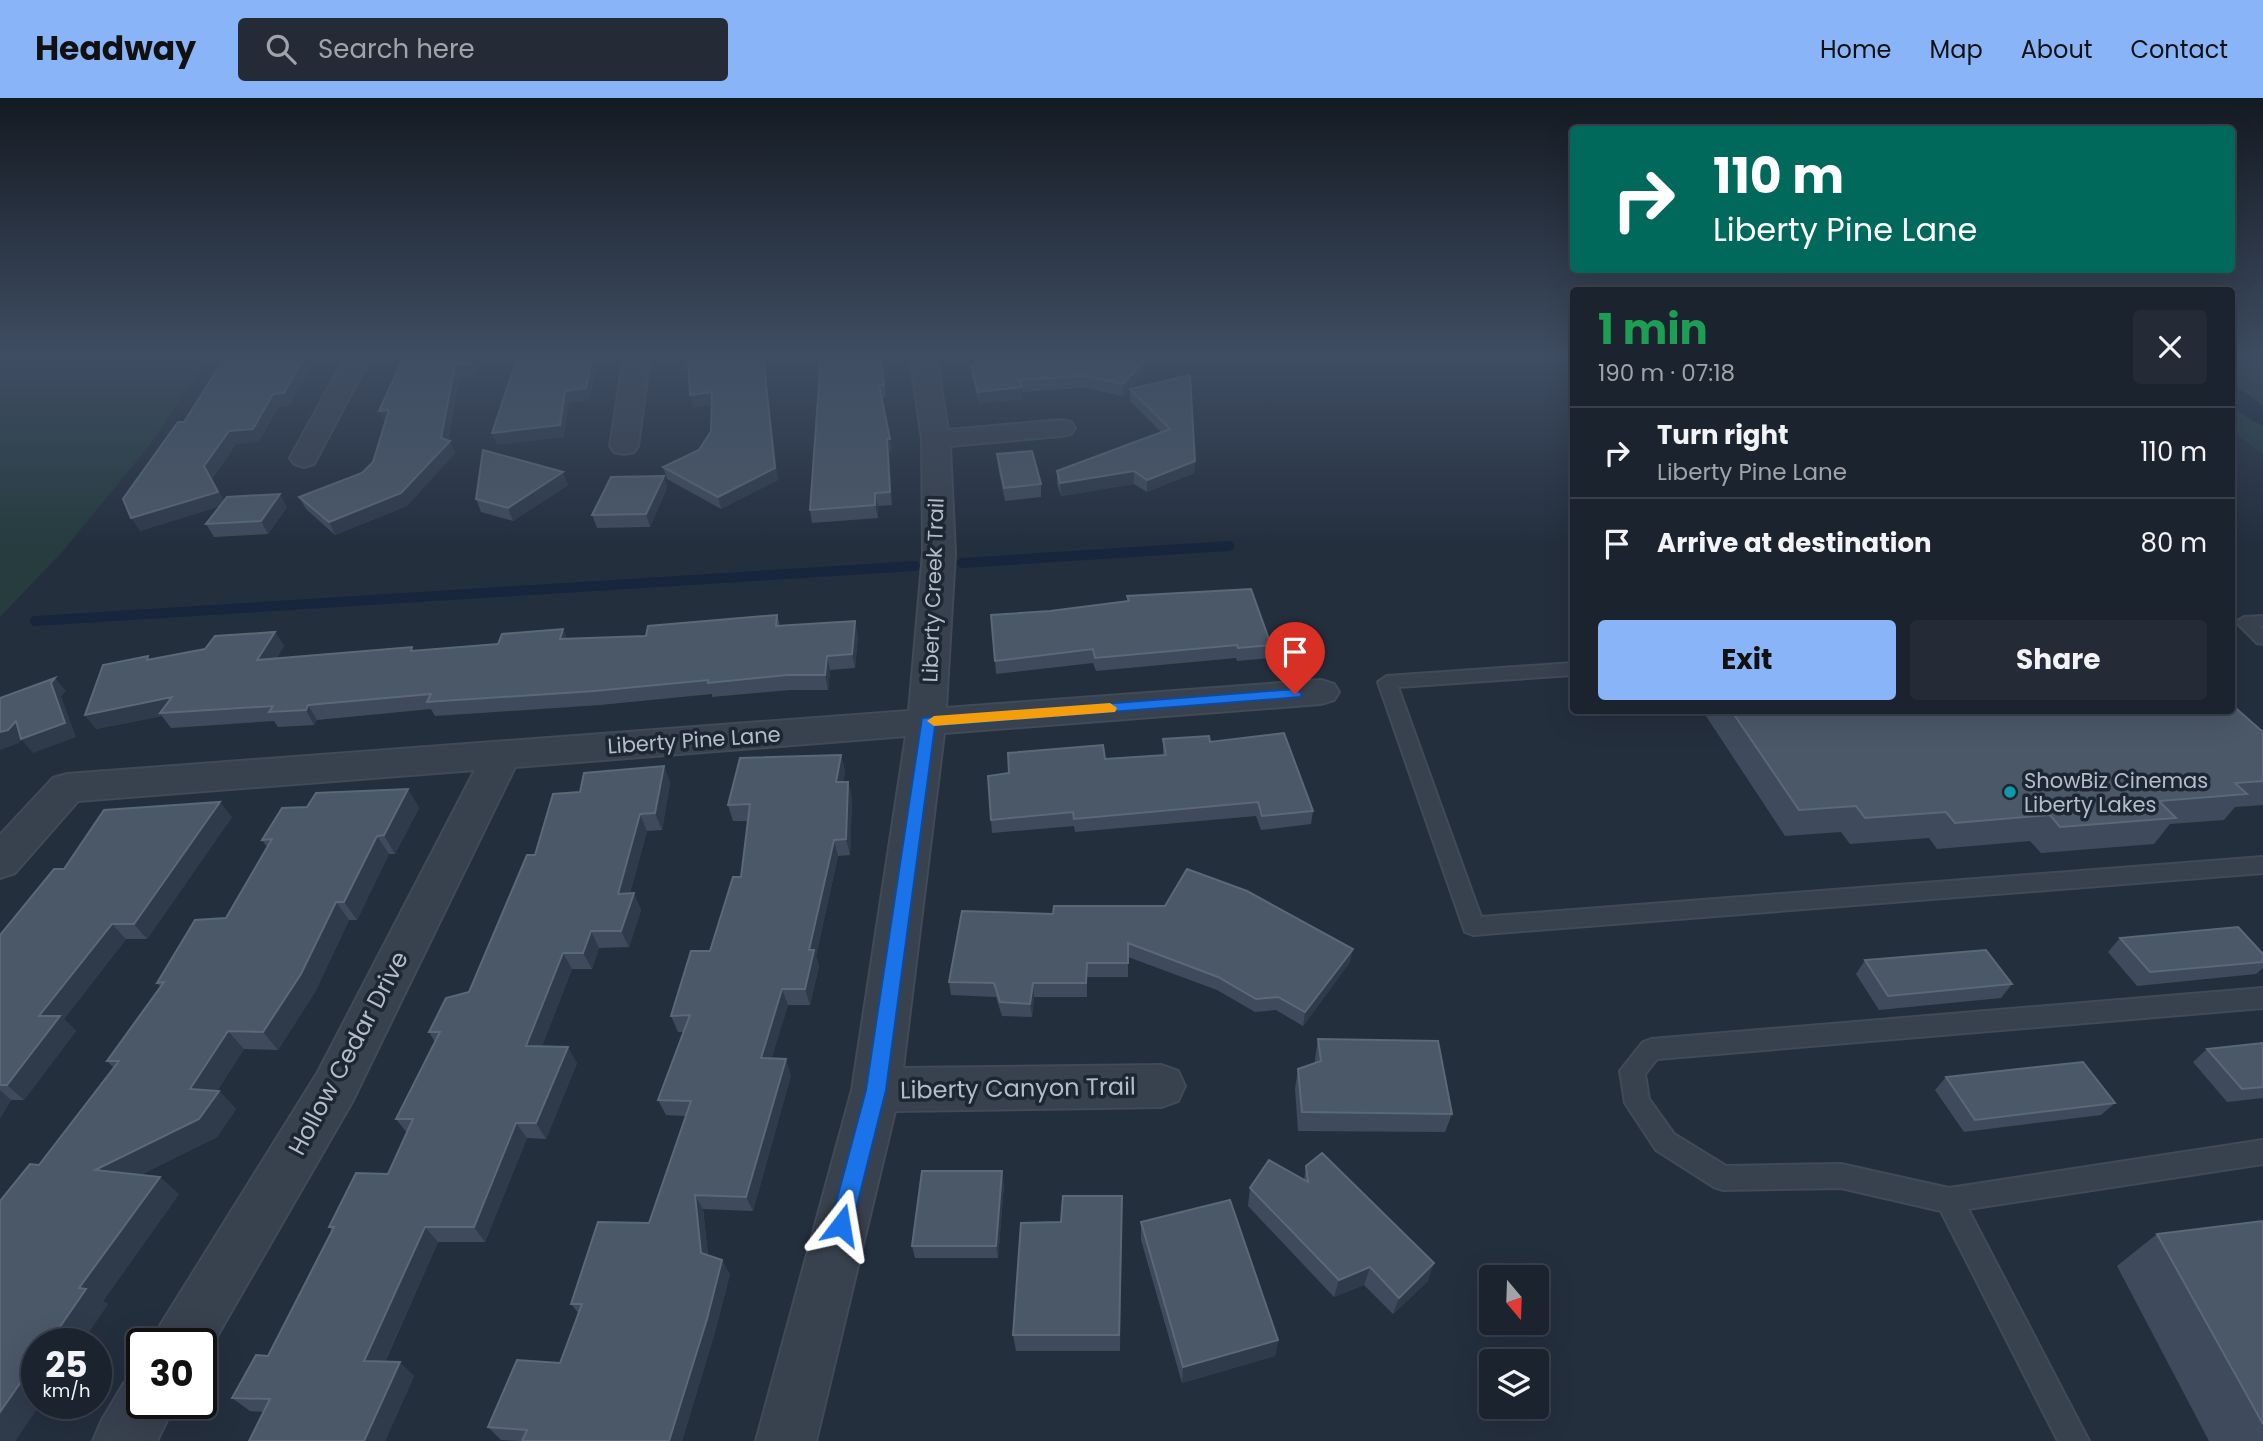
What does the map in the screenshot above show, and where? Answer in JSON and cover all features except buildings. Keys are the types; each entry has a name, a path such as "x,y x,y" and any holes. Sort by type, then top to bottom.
{"street":[{"path":"304,458 325,419"},
{"path":"624,446 628,419"},
{"name":"Liberty Creek Trail","path":"786,1441 876,1090 928,722 939,553 936,439 933,419"},
{"path":"936,439 1061,428"},
{"name":"Liberty Pine Lane","path":"0,862 67,788 1321,692"},
{"name":"Hollow Cedar Drive","path":"191,1328 335,1087 502,754"},
{"name":"Liberty Canyon Trail","path":"876,1090 1161,1086"},
{"path":"123,1441 136,1419"}],"lane":[{"path":"2238,623 2263,621"},
{"path":"2238,623 2263,639"},
{"path":"1570,669 1387,682 1473,926 2263,865"},
{"path":"2263,998 1651,1049 1632,1071 1637,1103 1665,1142 1723,1178 1841,1176 1949,1200 2263,1152"},
{"path":"1949,1200 2074,1441"}],"green space":[{"path":"0,419 168,419 148,447 63,551 0,617"},
{"path":"2235,419 2263,419 2263,454 2235,433"}],"waterway":[{"path":"962,563 1229,546 1222,546"},
{"path":"35,621 915,566"}],"slow traffic":[{"path":"934,721 1110,708"}],"place":[{"name":"ShowBiz Cinemas Liberty Lakes","path":"2010,792"}],"route":[{"path":"841,1225 876,1090 928,722 1295,694"}]}
